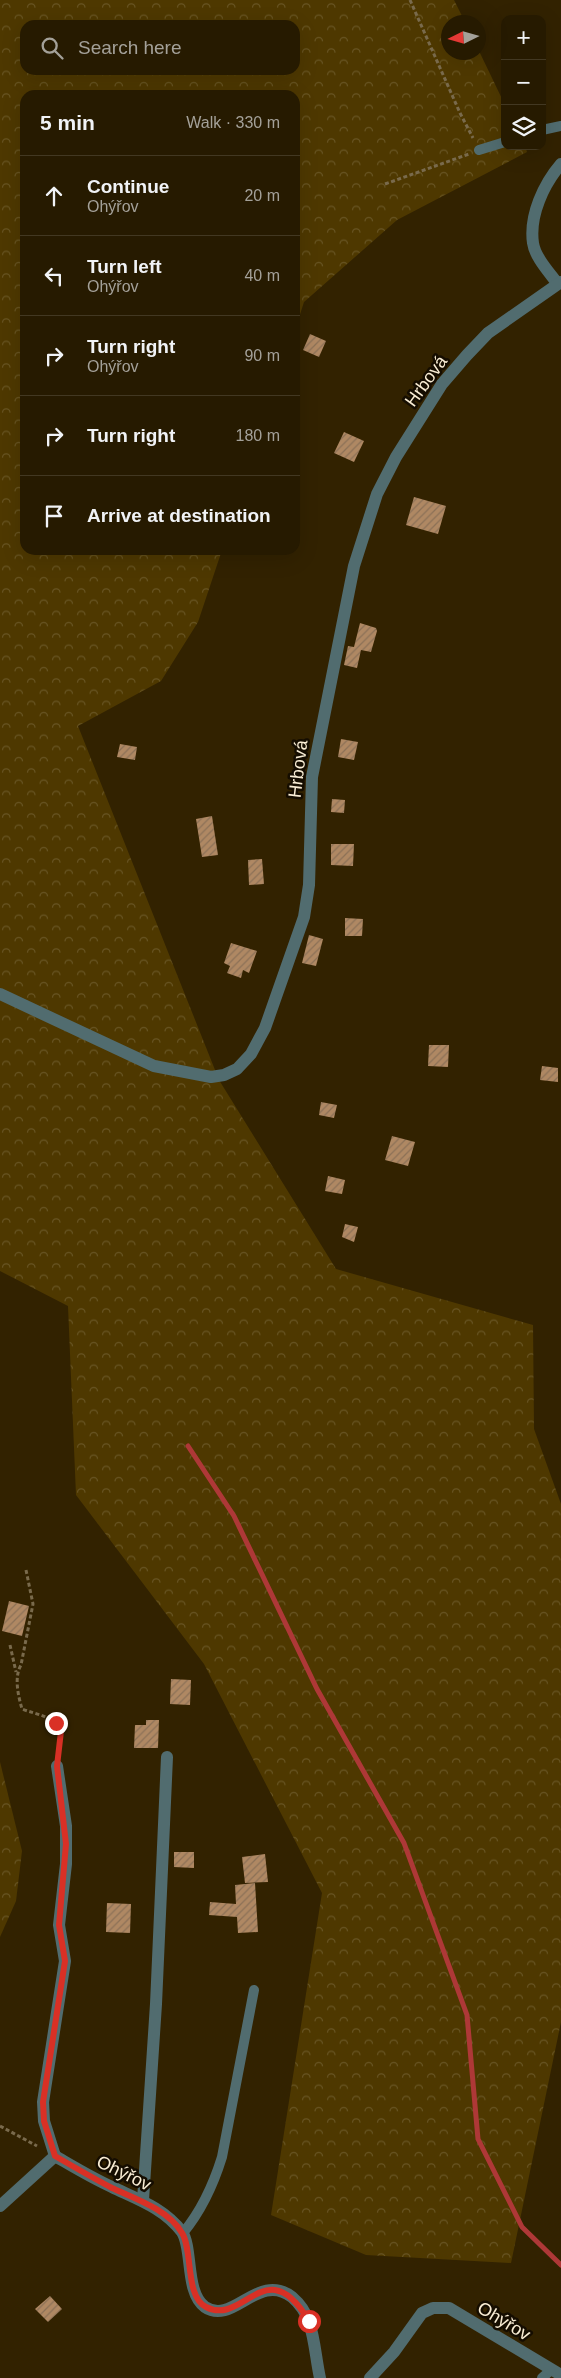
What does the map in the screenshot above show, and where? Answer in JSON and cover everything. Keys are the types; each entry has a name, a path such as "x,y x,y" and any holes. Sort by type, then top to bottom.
{"street":[{"path":"559,282 542,262 533,244 534,222 542,193 561,164"},
{"name":"Hrbová","path":"0,994 154,1066 211,1077 224,1075 237,1069 251,1054 265,1028 304,917 309,885 312,777 354,566 376,494 396,457 448,377 488,333 559,282"},
{"path":"142,2200 156,2004 167,1757"},
{"path":"0,2206 55,2156 44,2121 43,2102 65,1961 59,1925 66,1864 66,1826 57,1766"},
{"name":"Ohýřov","path":"55,2156 113,2188 142,2200 161,2212 183,2233"},
{"path":"183,2233 195,2292 204,2306 215,2311 228,2310 256,2293 268,2290 285,2292 298,2302 309,2321 320,2378"},
{"name":"Ohýřov","path":"370,2378 394,2352 422,2313 432,2308 449,2308 551,2374"}],"lane":[{"path":"546,129 561,126"},
{"path":"480,150 501,143"},
{"path":"183,2233 198,2215 214,2184 222,2157 254,1990"}],"path":[{"path":"385,184 480,150 460,113 410,0"},
{"path":"16,1673 20,1665 32,1615 32,1594 28,1585 26,1570"},
{"path":"10,1645 22,1709 50,1718 61,1731 57,1766"},
{"path":"0,2126 55,2156"}],"green space":[{"path":"0,0 454,0 462,15 441,15 441,60 483,60 501,97 501,150 526,150 527,152 397,220 304,302 300,314 300,90 20,90 20,555 220,555 198,622 161,681 78,726 219,1080 336,1269 533,1325 534,1429 561,1504 561,2022 511,2263 366,2255 271,2215 322,1893 204,1664 76,1495 68,1306 0,1271"},
{"path":"0,1762 22,1851 16,1901 0,1937"}],"building":[{"path":"310,334 326,341 319,357 303,350"},
{"path":"344,432 364,441 354,462 334,453"},
{"path":"414,497 446,506 438,534 406,525"},
{"path":"360,623 376,628 377,631 371,652 361,650 357,668 344,665 348,646 354,647"},
{"path":"341,739 358,742 354,760 338,757"},
{"path":"120,744 137,747 135,760 117,757"},
{"path":"332,799 345,800 344,813 331,812"},
{"path":"212,816 218,855 202,857 196,819"},
{"path":"331,844 354,844 353,866 331,865"},
{"path":"262,859 264,884 249,885 248,860"},
{"path":"345,918 363,919 362,936 345,936"},
{"path":"309,935 323,939 316,966 302,963"},
{"path":"231,943 257,951 249,973 243,970 241,978 227,973 230,966 224,963"},
{"path":"429,1045 449,1045 448,1067 428,1066"},
{"path":"542,1066 558,1068 558,1082 540,1080"},
{"path":"321,1102 337,1105 334,1118 319,1115"},
{"path":"392,1136 415,1142 408,1166 385,1160"},
{"path":"328,1176 345,1180 342,1194 325,1191"},
{"path":"345,1224 358,1227 354,1242 342,1237"},
{"path":"9,1601 29,1606 22,1636 2,1631"},
{"path":"171,1679 191,1680 190,1705 170,1704"},
{"path":"146,1720 159,1720 158,1748 134,1748 135,1725 146,1725"},
{"path":"174,1852 194,1852 194,1868 174,1867"},
{"path":"265,1854 268,1882 245,1883 242,1857"},
{"path":"255,1883 258,1932 238,1933 237,1917 209,1915 210,1902 236,1904 235,1885"},
{"path":"107,1903 131,1904 130,1933 106,1932"},
{"path":"50,2296 62,2309 48,2322 35,2309"}],"waterway":[{"path":"188,1446 234,1516 317,1689 404,1843 467,2015 478,2139 522,2227 561,2265"}],"route":[{"path":"56,1723 61,1731 57,1766 66,1826 66,1864 59,1925 65,1961 43,2102 44,2121 55,2156 113,2188 142,2200 161,2212 183,2233 195,2292 204,2306 215,2311 228,2310 256,2293 268,2290 285,2292 298,2302 309,2321"}]}
